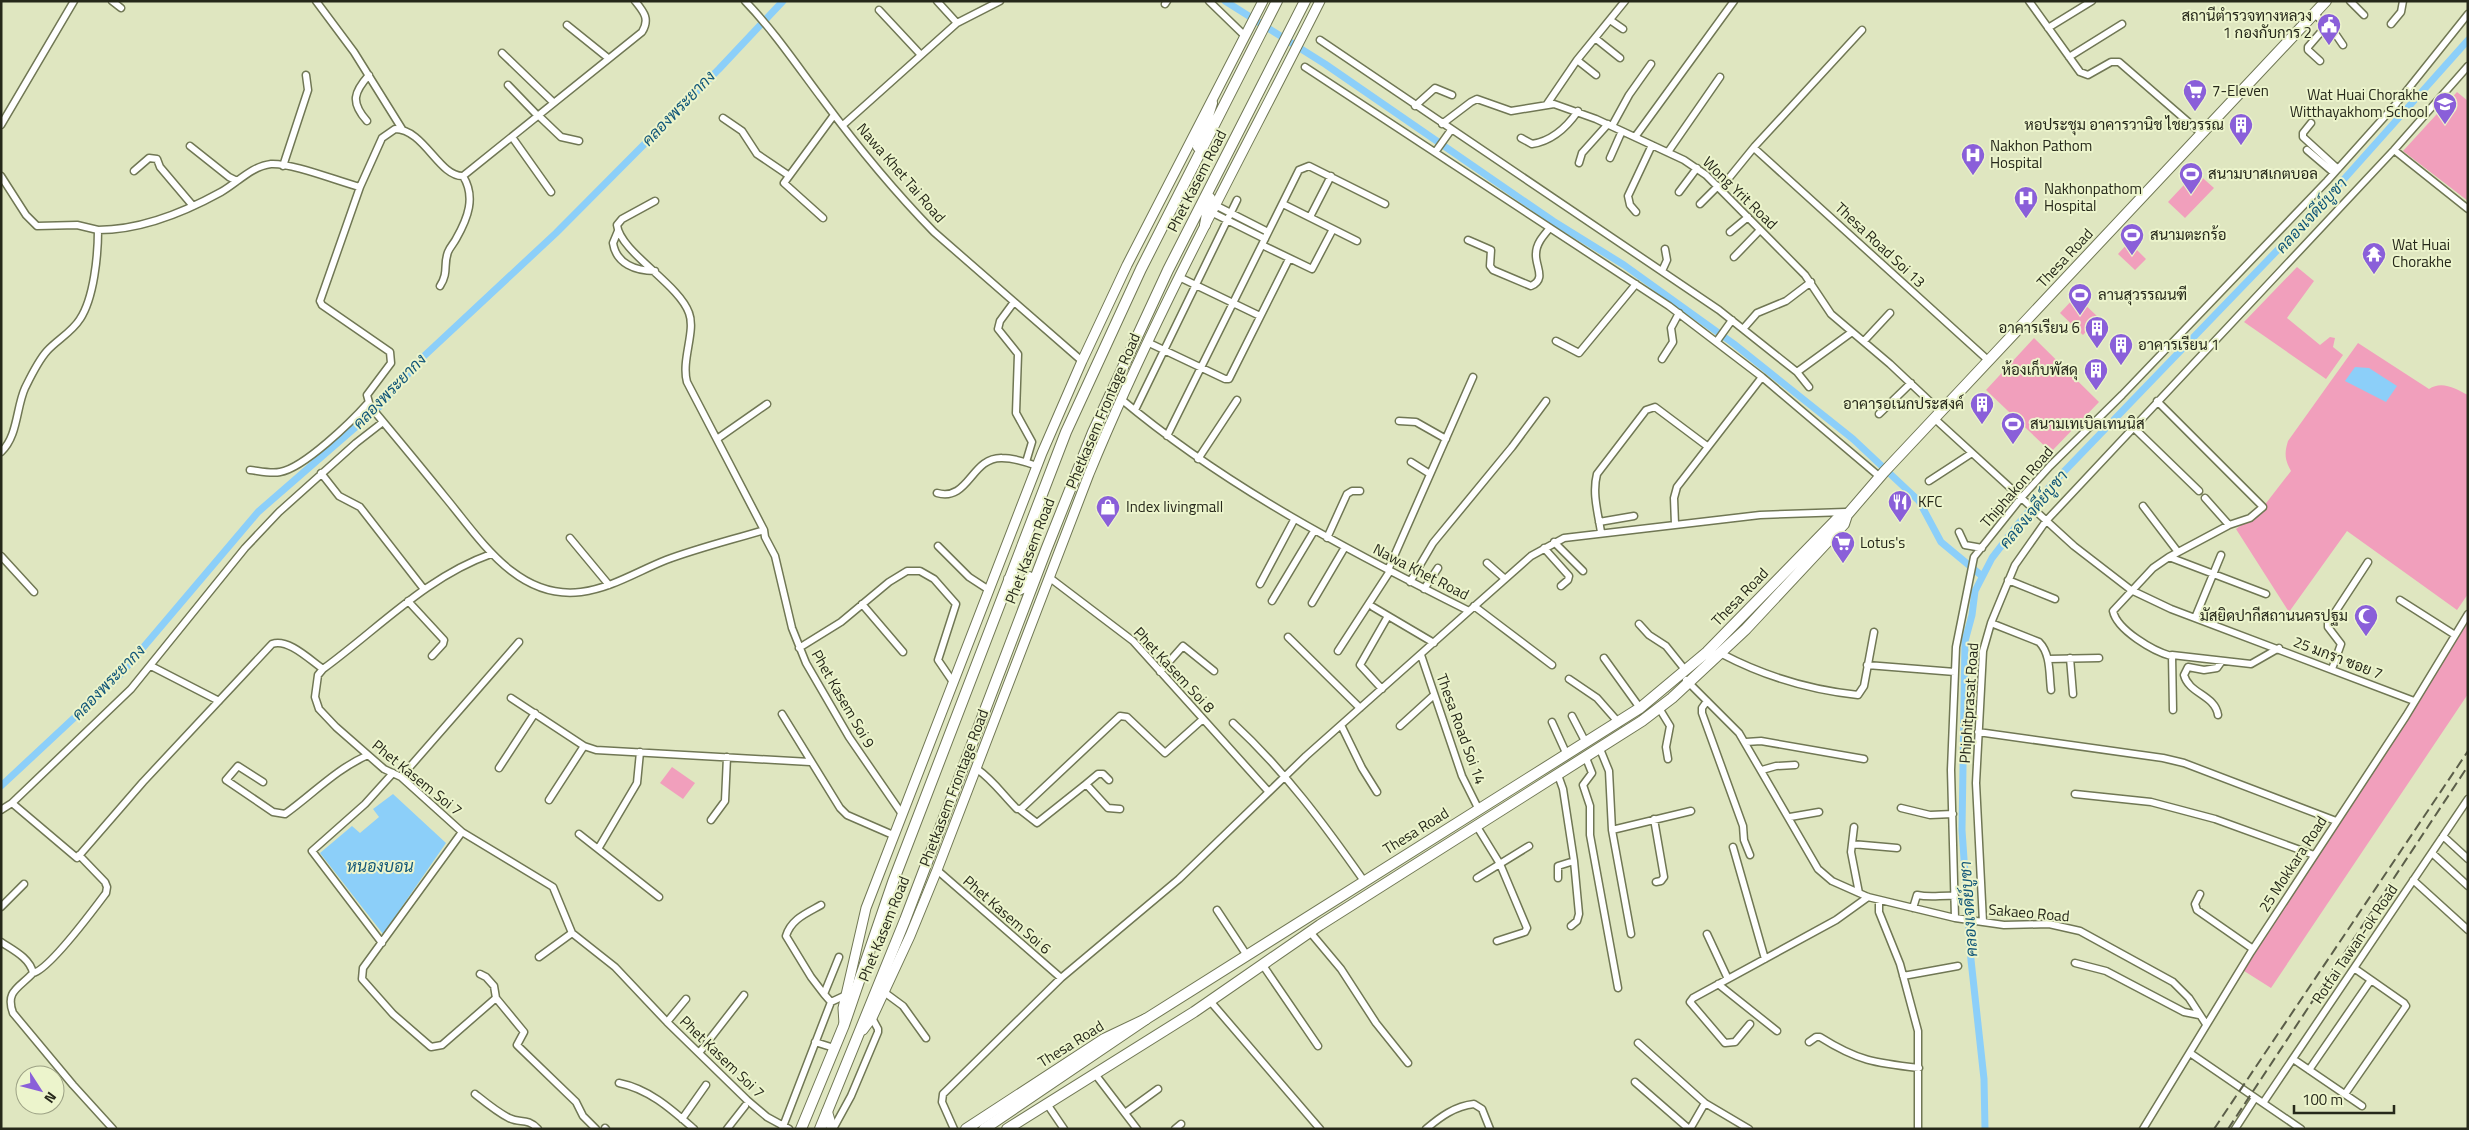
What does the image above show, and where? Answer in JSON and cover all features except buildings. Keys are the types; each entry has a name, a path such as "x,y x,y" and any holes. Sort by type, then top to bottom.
{"main road":[{"name":"Phet Kasem Road","path":"820,1129 905,920 1059,516 1135,337 1305,1"},
{"name":"Phetkasem Frontage Road","path":"857,1037 872,1018 910,936 1121,398 1178,277 1320,1"},
{"name":"Thesa Road","path":"966,1129 1104,1039 1146,1019 1268,940 1619,723 1685,676 1722,654 1813,560 1844,524 1848,514 1899,456 2326,1"},
{"path":"844,1025 843,1008 866,908 1037,466 1082,361 1128,265 1263,2"},
{"name":"Phet Kasem Road","path":"801,1129 844,1025 893,882 1066,432 1092,371 1141,269 1274,5"},
{"path":"1196,163 1212,103"},
{"path":"1205,225 1213,182"},
{"name":"Thesa Road","path":"1007,1129 1210,1001 1320,925 1476,825 1586,758 1660,708 1685,676 1838,518 1848,514"},
{"path":"1009,579 1017,589 1026,586 1041,543 1059,516"},
{"path":"1312,913 1320,925"},
{"path":"1268,940 1276,954"},
{"path":"984,1129 1146,1019"},
{"path":"827,1112 832,1129"}],"street":[{"path":"1,125 74,1"},
{"path":"112,1 121,8"},
{"path":"316,1 369,75 402,129"},
{"path":"464,176 642,32 646,25 643,11 635,1"},
{"name":"Nawa Khet Tai Road","path":"745,1 757,13 834,115 923,221 1082,361"},
{"path":"936,1 957,23"},
{"path":"843,126 957,23 1000,1"},
{"path":"1209,1 1246,34"},
{"path":"1546,104 1577,60 1625,1"},
{"path":"1635,137 1734,1"},
{"path":"2029,1 2080,72 2088,75 2111,62 2119,62 2202,134"},
{"path":"2048,28 2092,1"},
{"path":"2350,1 2364,15"},
{"path":"2391,24 2401,12 2404,1"},
{"path":"879,10 921,54"},
{"path":"2314,14 2327,25 2343,45"},
{"name":"Thiphakon Road","path":"1958,918 1955,896 1952,814 1956,647 1973,560 2023,500 2336,171 2396,104 2468,14"},
{"path":"1610,20 1623,29"},
{"path":"2069,57 2122,24"},
{"path":"567,25 608,58"},
{"path":"2320,61 2308,50 2308,47 2327,25"},
{"path":"1700,204 1719,188 1862,30"},
{"path":"1595,38 1620,58"},
{"path":"1320,40 1442,124 1449,132 1662,271 1732,320 1797,372 1809,387"},
{"path":"502,53 554,103"},
{"path":"1577,60 1596,76"},
{"path":"1579,163 1580,156 1584,150 1610,125 1651,64"},
{"name":"Phiphitprasat Road","path":"1980,922 1976,783 1983,651 1991,623 2015,565 2043,518 2133,427 2394,150 2446,94 2468,66"},
{"path":"1305,67 1437,150 1550,229 1679,313 1717,340 1882,475"},
{"path":"283,166 308,90 306,75"},
{"path":"367,121 359,112 355,100 358,88 369,75"},
{"path":"1668,152 1720,77"},
{"path":"508,85 561,137 579,141"},
{"path":"1416,106 1435,88 1452,95"},
{"name":"Wong Yrit Road","path":"1442,124 1477,100 1511,111 1546,104 1578,111 1668,152 1697,168 1811,282 1831,314 1911,383 1972,453"},
{"path":"1521,138 1532,144 1544,141 1562,130 1578,111"},
{"path":"823,218 785,186 785,180 834,115"},
{"path":"723,118 742,131 757,154 788,175"},
{"path":"2311,123 2303,133 2303,137 2336,171"},
{"path":"464,176 454,174 409,132 402,129 394,129 382,138 360,187 320,301 322,305 390,352 391,363 367,395 369,404 491,554 518,576 541,588 581,592 609,585 665,561 764,530"},
{"path":"1610,158 1622,130"},
{"path":"1437,150 1449,132"},
{"path":"512,137 551,192"},
{"path":"1636,212 1630,205 1628,196 1652,145"},
{"path":"190,146 228,177 237,181"},
{"name":"Thesa Road Soi 13","path":"1754,148 1989,360"},
{"path":"2307,150 2336,171"},
{"path":"2394,150 2468,209"},
{"path":"134,171 149,158 157,159 160,167 193,206"},
{"path":"1,176 26,215 37,226 77,225 98,230 124,228 153,221 193,206 259,167 272,164 360,187"},
{"path":"1167,436 1299,170 1304,166 1309,166 1385,204"},
{"path":"1679,192 1697,168"},
{"path":"440,286 446,276 447,253 464,225 469,208 470,190 464,176"},
{"path":"1310,218 1331,176"},
{"path":"1135,410 1238,200"},
{"path":"654,271 634,270 618,256 613,243 618,231 617,225 622,219 656,201"},
{"path":"1283,204 1356,241"},
{"path":"1213,209 1231,213 1268,232"},
{"path":"1213,209 1289,259 1310,269 1313,268 1332,229"},
{"path":"1730,232 1748,217"},
{"path":"1468,240 1491,250 1490,266 1495,272 1531,286 1537,282 1540,276 1535,255 1536,248 1550,229"},
{"path":"1,452 11,437 24,390 36,368 46,352 79,321 84,311 90,297 98,230"},
{"path":"1734,257 1760,230"},
{"name":"Phet Kasem Soi 9","path":"618,231 677,294 690,314 686,376 716,439 764,530 765,538 775,556 799,648 849,737 902,814"},
{"path":"1662,271 1667,260 1665,249"},
{"path":"1147,342 1225,379 1229,379 1289,259"},
{"path":"1178,277 1260,316"},
{"path":"1743,329 1757,313 1786,301 1811,282"},
{"path":"1556,341 1580,353 1636,284"},
{"path":"1014,302 998,326 1000,333 1018,354 1016,413 1032,442 1026,462"},
{"path":"1662,359 1673,342 1672,328 1679,313"},
{"path":"1864,341 1890,313"},
{"path":"1717,340 1732,320"},
{"path":"1797,372 1852,332"},
{"path":"1338,652 1389,570 1473,377"},
{"path":"1675,524 1674,498 1677,487 1762,377"},
{"path":"1879,414 1911,383"},
{"name":"Nawa Khet Road","path":"1121,398 1198,459 1294,520 1410,582 1472,609 1504,578 1544,548 1564,538 1760,514 1848,514"},
{"path":"1198,459 1237,400"},
{"path":"1410,582 1433,543 1512,447 1546,401"},
{"path":"2157,401 2263,507 2250,518 2229,525 2169,557 2142,578 2113,613 2126,630 2155,651 2170,656 2251,664 2279,648"},
{"path":"250,470 271,473 285,471 331,440 369,404"},
{"path":"716,439 767,404"},
{"path":"1601,532 1596,503 1595,482 1597,474 1646,410 1655,407 1707,446"},
{"path":"1,810 12,803 116,704 151,666 245,548 279,512 381,420"},
{"path":"1399,421 1416,422 1446,439"},
{"path":"2133,427 2200,491"},
{"path":"1929,481 1972,453"},
{"name":"25 มกรา ซอย 7","path":"1972,453 2074,546 2131,590 2195,618 2279,648 2414,701"},
{"path":"937,494 949,495 960,490 981,464 992,459 1002,458 1037,466"},
{"path":"1411,462 1430,474"},
{"path":"321,474 339,496 360,507 423,588"},
{"path":"1327,538 1347,494 1352,491 1360,491"},
{"path":"2205,498 2229,525"},
{"path":"2143,506 2178,552"},
{"path":"1599,522 1634,516"},
{"path":"1260,584 1294,520"},
{"path":"1272,601 1314,531"},
{"path":"1959,532 1965,544 1982,548"},
{"path":"570,538 609,585"},
{"path":"1554,542 1583,571"},
{"path":"938,546 969,578 989,590"},
{"path":"1312,603 1345,547"},
{"path":"1544,548 1569,576 1568,580 1561,586"},
{"path":"12,803 77,858 272,644 278,642 286,644 323,668 423,588 469,562 491,554"},
{"path":"1,556 34,592"},
{"path":"2195,618 2221,556"},
{"path":"2169,557 2266,594"},
{"path":"2332,669 2340,644 2328,627 2328,623 2368,562"},
{"path":"1488,563 1504,578"},
{"path":"1424,589 1438,568"},
{"path":"799,648 840,622 900,574 920,572 934,579 956,604 938,660 953,682"},
{"name":"Phet Kasem Soi 8","path":"1050,578 1127,636 1268,791"},
{"path":"2008,580 2055,598"},
{"path":"2400,600 2455,635"},
{"path":"408,601 444,640 443,644 432,656"},
{"path":"862,604 902,652"},
{"path":"1373,607 1434,644"},
{"path":"954,1129 942,1102 943,1094 1061,978 1179,879 1268,791 1472,609 1552,665"},
{"name":"25 Mokkara Road","path":"2143,1129 2253,949 2414,701 2468,614"},
{"path":"1382,689 1360,665 1388,616"},
{"path":"1991,623 2039,642 2044,647 2048,659 2051,690"},
{"name":"Sakaeo Road","path":"1639,624 1649,635 1666,646 1685,676 1707,701 1732,723 1746,742 1790,817 1818,870 1832,881 1868,897 1958,918 1980,922 2049,924 2080,931 2173,982 2189,998 2206,1024"},
{"path":"1722,654 1777,678 1824,690 1858,695 1864,686 1874,632"},
{"path":"1288,637 1360,708"},
{"path":"401,777 425,747 438,736 519,642"},
{"path":"1160,672 1183,646 1214,671"},
{"name":"Thesa Road Soi 14","path":"1421,656 1462,776 1479,810"},
{"path":"2170,656 2173,710"},
{"path":"1604,658 1640,708"},
{"path":"2070,658 2073,694"},
{"path":"2048,659 2099,658"},
{"path":"2218,715 2217,710 2208,698 2190,687 2184,675 2188,667 2204,670 2217,668 2222,662"},
{"path":"1867,665 1955,672"},
{"path":"151,666 219,701"},
{"name":"Phet Kasem Soi 7","path":"323,668 314,686 319,709 384,769 401,777 462,832 553,887 572,933 615,967 667,1022 747,1100 767,1117 785,1128"},
{"path":"1569,679 1597,698 1619,723"},
{"path":"1400,726 1434,695"},
{"path":"511,698 584,746 596,750 810,762"},
{"path":"1707,701 1702,708 1702,713 1743,826 1744,840 1750,855"},
{"path":"1660,708 1670,726 1666,747 1668,759"},
{"path":"499,768 535,713"},
{"path":"782,714 840,808 847,815 894,835"},
{"path":"1019,809 1120,716 1127,717 1166,752 1203,719"},
{"path":"1572,716 1586,743"},
{"path":"1552,722 1567,755"},
{"path":"1233,723 1266,754 1285,776 1364,880"},
{"path":"1341,725 1362,768 1377,792"},
{"path":"1978,732 2163,758 2184,763 2336,821"},
{"path":"1746,742 1761,741 1864,759"},
{"path":"549,800 584,746"},
{"path":"1600,749 1609,771 1612,830 1631,934"},
{"path":"598,849 637,783 640,752"},
{"path":"263,782 238,766 226,780 273,812 285,814 310,796 347,764 368,755"},
{"path":"711,820 725,800 727,758"},
{"path":"1586,758 1592,773 1583,785 1591,813 1590,835 1618,988"},
{"path":"1762,770 1776,766 1794,765"},
{"path":"977,769 991,779 1000,793 1037,823 1098,774 1103,774 1109,780"},
{"path":"382,943 312,852 365,804 393,773"},
{"path":"1558,775 1564,796 1574,861 1579,914 1577,921 1571,926"},
{"path":"1086,784 1108,808 1120,809"},
{"path":"2075,794 2151,802 2215,819 2314,855"},
{"name":"Rotfai Tawan-ok Road","path":"2263,1103 2468,799"},
{"path":"1901,808 1930,815 1952,814"},
{"path":"1612,830 1654,818 1691,811"},
{"path":"1790,817 1819,812"},
{"path":"1654,818 1664,876 1661,881 1656,882"},
{"path":"1476,825 1500,864 1527,928 1525,932 1497,941"},
{"path":"1854,828 1852,844 1853,869 1859,893"},
{"path":"462,832 363,968 362,978 364,984 402,1022 431,1047 442,1046 496,998"},
{"path":"579,834 659,897"},
{"path":"2443,836 2468,859"},
{"path":"1852,844 1897,848"},
{"path":"1477,878 1529,846"},
{"path":"1733,847 1765,959"},
{"path":"2432,853 2468,886"},
{"path":"80,855 105,882 108,887 106,893 58,952 38,972 33,973 11,994 9,1004 13,1013 73,1085 113,1129"},
{"path":"1558,878 1558,866 1574,861"},
{"name":"Phet Kasem Soi 6","path":"937,870 1061,978"},
{"path":"2413,880 2468,930"},
{"path":"1,907 24,884"},
{"path":"2200,894 2195,904 2197,910 2253,949"},
{"path":"1912,908 1917,896 1932,898 1944,895 1955,896"},
{"path":"1750,1024 1734,1042 1725,1043 1691,1005 1693,998 1836,920 1868,897"},
{"path":"1879,900 1879,912 1903,976 1918,1031 1918,1129"},
{"path":"821,905 790,925 786,936 810,977 831,1002"},
{"path":"1217,910 1246,954"},
{"path":"1310,932 1341,969 1376,1023 1408,1063"},
{"path":"539,957 572,933"},
{"path":"1707,934 1728,979"},
{"path":"1,942 27,960 33,973"},
{"path":"824,994 839,958"},
{"path":"2075,962 2106,971 2184,1012 2198,1014"},
{"path":"1262,964 1318,1046"},
{"path":"1903,976 1958,966"},
{"path":"2345,1094 2406,1006 2354,968"},
{"path":"480,974 486,977 494,986 496,998 524,1032 517,1045 576,1102 583,1116 596,1129"},
{"path":"2309,1070 2371,980"},
{"path":"1718,984 1777,1031"},
{"path":"884,992 903,1006 926,1038"},
{"path":"699,1053 744,995"},
{"path":"785,1128 814,1042 831,1002 846,995"},
{"path":"667,1022 686,999"},
{"path":"1210,1001 1320,1129"},
{"path":"832,1129 851,1096 878,1032 872,1018"},
{"path":"1808,1042 1816,1037 1820,1037 1840,1050 1866,1061 1919,1068"},
{"path":"814,1042 834,1048"},
{"path":"1638,1044 1705,1104 1749,1129"},
{"path":"2190,1053 2301,1129"},
{"path":"2296,1061 2362,1106"},
{"path":"1095,1074 1137,1129"},
{"path":"1635,1082 1690,1129 1705,1104"},
{"path":"619,1083 633,1086 661,1101 694,1129"},
{"path":"682,1119 706,1085"},
{"path":"1124,1113 1158,1089"},
{"path":"475,1094 507,1117 533,1123 538,1129"},
{"path":"2235,1129 2255,1098"},
{"path":"1047,1104 1064,1129"},
{"path":"1426,1129 1450,1112 1474,1104 1482,1109 1490,1129"},
{"path":"727,1129 745,1106"},
{"path":"1175,1129 1181,1124"}],"shaded area":[{"name":"Wat Huai Chorakhe Witthayakhom School","path":"2457,92 2468,101 2468,201 2403,151"},
{"name":"สนามบาสเกตบอล","path":"2196,172 2214,188 2185,218 2168,202"},
{"name":"สนามตะกร้อ","path":"2129,242 2146,259 2135,270 2118,254"},
{"path":"2297,267 2314,281 2287,318 2320,345 2330,337 2335,338 2333,347 2343,355 2326,379 2244,322"},
{"name":"ลานสุวรรณนฑี","path":"2076,296 2099,318 2083,335 2060,313"},
{"path":"2034,338 2099,402 2051,452 1986,390"},
{"path":"2358,343 2429,389 2434,386 2444,385 2468,395 2468,594 2457,610 2347,531 2289,612 2236,529 2260,511 2291,471 2286,457 2288,441"},
{"path":"2468,622 2468,694 2271,988 2241,969"},
{"path":"672,767 695,783 683,799 660,783"}],"water":[{"path":"2355,367 2369,368 2397,386 2386,402 2345,381"},
{"name":"หนองบอน","path":"393,794 446,843 383,934 320,853 352,826 360,833 379,817 373,809"}],"waterway":[{"name":"คลองพระยากง","path":"1,786 119,676 258,512 381,405 423,357 556,233 719,69 783,1"},
{"path":"1225,1 1325,64 1553,221 1624,265 1734,344 1853,439 1919,501 1941,542 1982,576"},
{"name":"คลองเจดีย์บูชา","path":"1985,1129 1984,1079 1971,960 1962,830 1965,641 1972,615 1975,591 1992,558 2052,484 2320,206 2468,40"}],"railway":[{"path":"2214,1129 2468,751"},
{"path":"2228,1129 2468,766"}],"place":[{"name":"สถานีตำรวจทางหลวง 1 กองกับการ 2","path":"2329,46"},
{"name":"7-Eleven","path":"2195,112"},
{"name":"Wat Huai Chorakhe Witthayakhom School","path":"2445,125"},
{"name":"หอประชุม อาคารวานิช ไชยวรรณ","path":"2241,146"},
{"name":"Nakhon Pathom Hospital","path":"1973,176"},
{"name":"สนามบาสเกตบอล","path":"2191,195"},
{"name":"Nakhonpathom Hospital","path":"2026,219"},
{"name":"สนามตะกร้อ","path":"2132,256"},
{"name":"Wat Huai Chorakhe","path":"2374,275"},
{"name":"ลานสุวรรณนฑี","path":"2080,316"},
{"name":"อาคารเรียน 6","path":"2097,349"},
{"name":"อาคารเรียน 1","path":"2121,366"},
{"name":"ห้องเก็บพัสดุ","path":"2096,391"},
{"name":"อาคารอเนกประสงค์","path":"1982,425"},
{"name":"สนามเทเบิลเทนนิส","path":"2013,445"},
{"name":"KFC","path":"1900,523"},
{"name":"Index livingmall","path":"1108,528"},
{"name":"Lotus's","path":"1843,564"},
{"name":"มัสยิดปากีสถานนครปฐม","path":"2366,637"}]}
